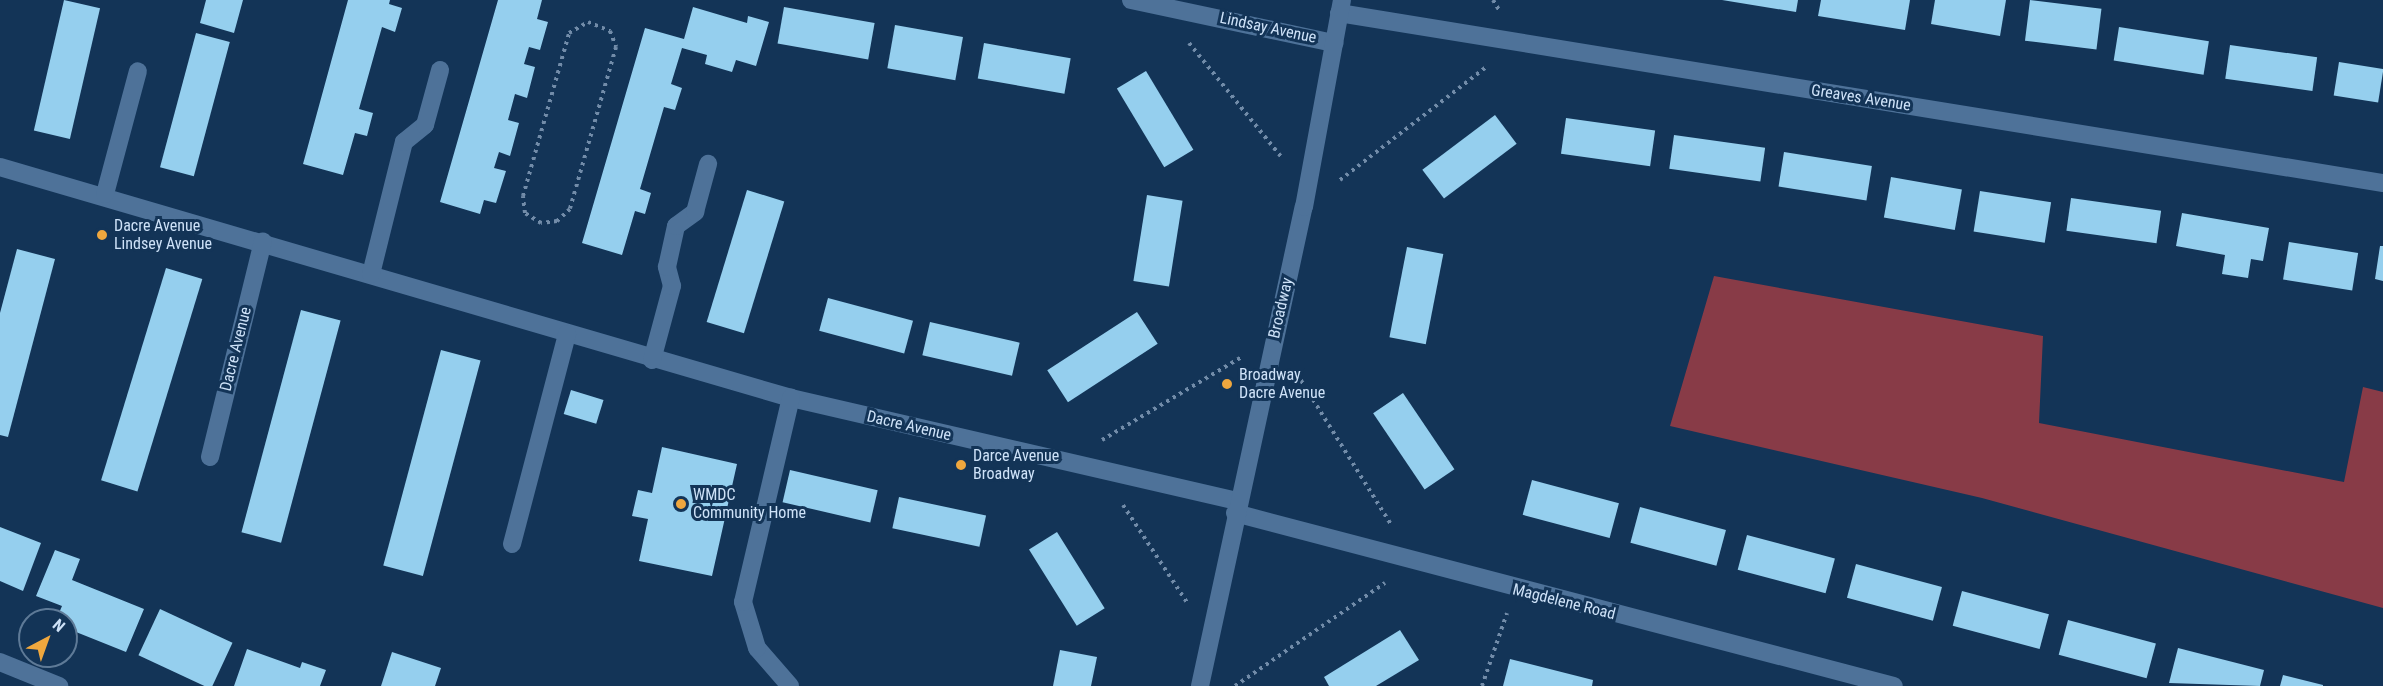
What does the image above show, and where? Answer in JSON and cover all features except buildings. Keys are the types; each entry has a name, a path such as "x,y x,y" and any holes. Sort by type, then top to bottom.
{"street":[{"name":"Lindsay Avenue","path":"1131,0 1334,43"},
{"name":"Greaves Avenue","path":"1341,7 1519,42 2383,183"},
{"name":"Broadway","path":"1200,686 1236,507 1308,189 1341,7"},
{"path":"371,274 404,142 425,124 440,70"},
{"path":"105,194 138,71"},
{"path":"652,360 672,286 667,267 676,226 695,212 708,164"},
{"name":"Dacre Avenue","path":"0,167 105,194 652,360 791,398 1101,472 1236,507"},
{"name":"Dacre Avenue","path":"210,458 263,241"},
{"path":"512,544 567,334"},
{"path":"790,686 757,648 742,602 791,398"},
{"name":"Magdelene Road","path":"1236,507 1415,563 1894,686"},
{"path":"0,662 59,686"}],"path":[{"path":"1304,207 1519,42 1493,0"},
{"path":"1158,5 1308,189"},
{"path":"588,22 610,31 616,47 570,209 557,221 541,223 525,213 523,196 569,33 588,22"},
{"path":"1063,463 1275,338 1415,563 1235,686"},
{"path":"1101,472 1210,636"},
{"path":"1482,686 1515,589"}],"shaded area":[{"path":"1714,276 2043,336 2039,423 2344,482 2363,387 2383,392 2383,608 1982,498 1670,426"}],"place":[{"name":"Dacre Avenue Lindsey Avenue","path":"102,235"},
{"name":"Broadway Dacre Avenue","path":"1227,384"},
{"name":"Darce Avenue Broadway","path":"961,465"},
{"name":"WMDC Community Home","path":"681,504"}]}
